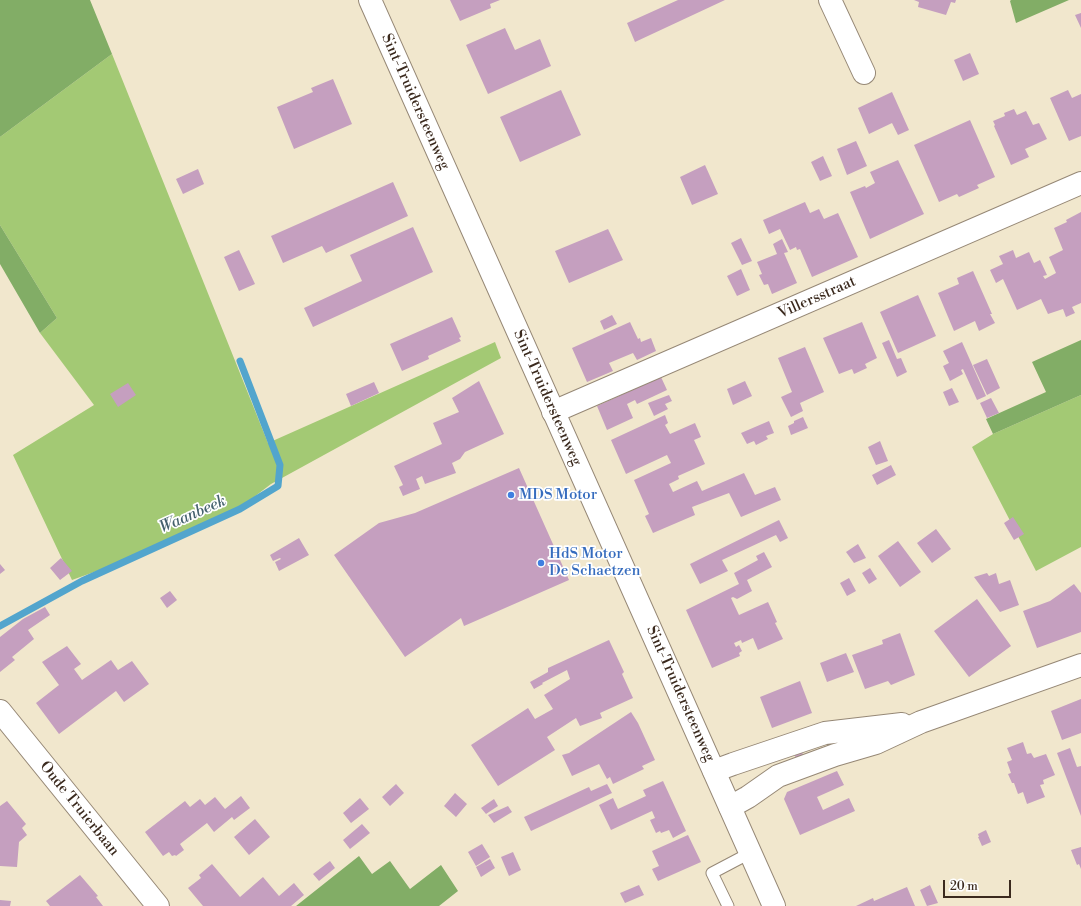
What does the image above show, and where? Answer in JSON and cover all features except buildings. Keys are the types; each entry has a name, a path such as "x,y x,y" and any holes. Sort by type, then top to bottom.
{"street":[{"name":"Sint-Truidersteenweg","path":"370,0 774,906"},
{"path":"830,0 864,72"},
{"name":"Villersstraat","path":"553,412 1081,183"},
{"path":"730,807 748,797 778,776 835,755 876,743 921,722 1081,665"},
{"name":"Oude Truierbaan","path":"0,711 158,906"},
{"path":"714,771 825,734 921,722"}],"lane":[{"path":"728,906 712,873 750,853"}],"green space":[{"path":"0,0 90,0 112,54 0,137"},
{"path":"1011,0 1069,0 1016,23"},
{"path":"112,54 268,443 495,342 501,358 271,484 241,507 144,554 72,580 13,455 94,405 40,333 57,318 0,225 0,137"},
{"path":"0,225 57,318 40,333 0,264"},
{"path":"1081,340 1081,395 993,434 986,419 1046,392 1032,362"},
{"path":"1081,395 1081,547 1036,571 972,447 993,434"},
{"path":"359,856 372,874 390,861 410,889 441,865 458,891 439,906 296,906"}],"waterway":[{"name":"Waanbeek","path":"0,626 82,581 240,509 278,486 280,465 240,361"}],"place":[{"name":"MDS Motor","path":"511,495"},
{"name":"HdS Motor De Schaetzen","path":"541,563"}]}
